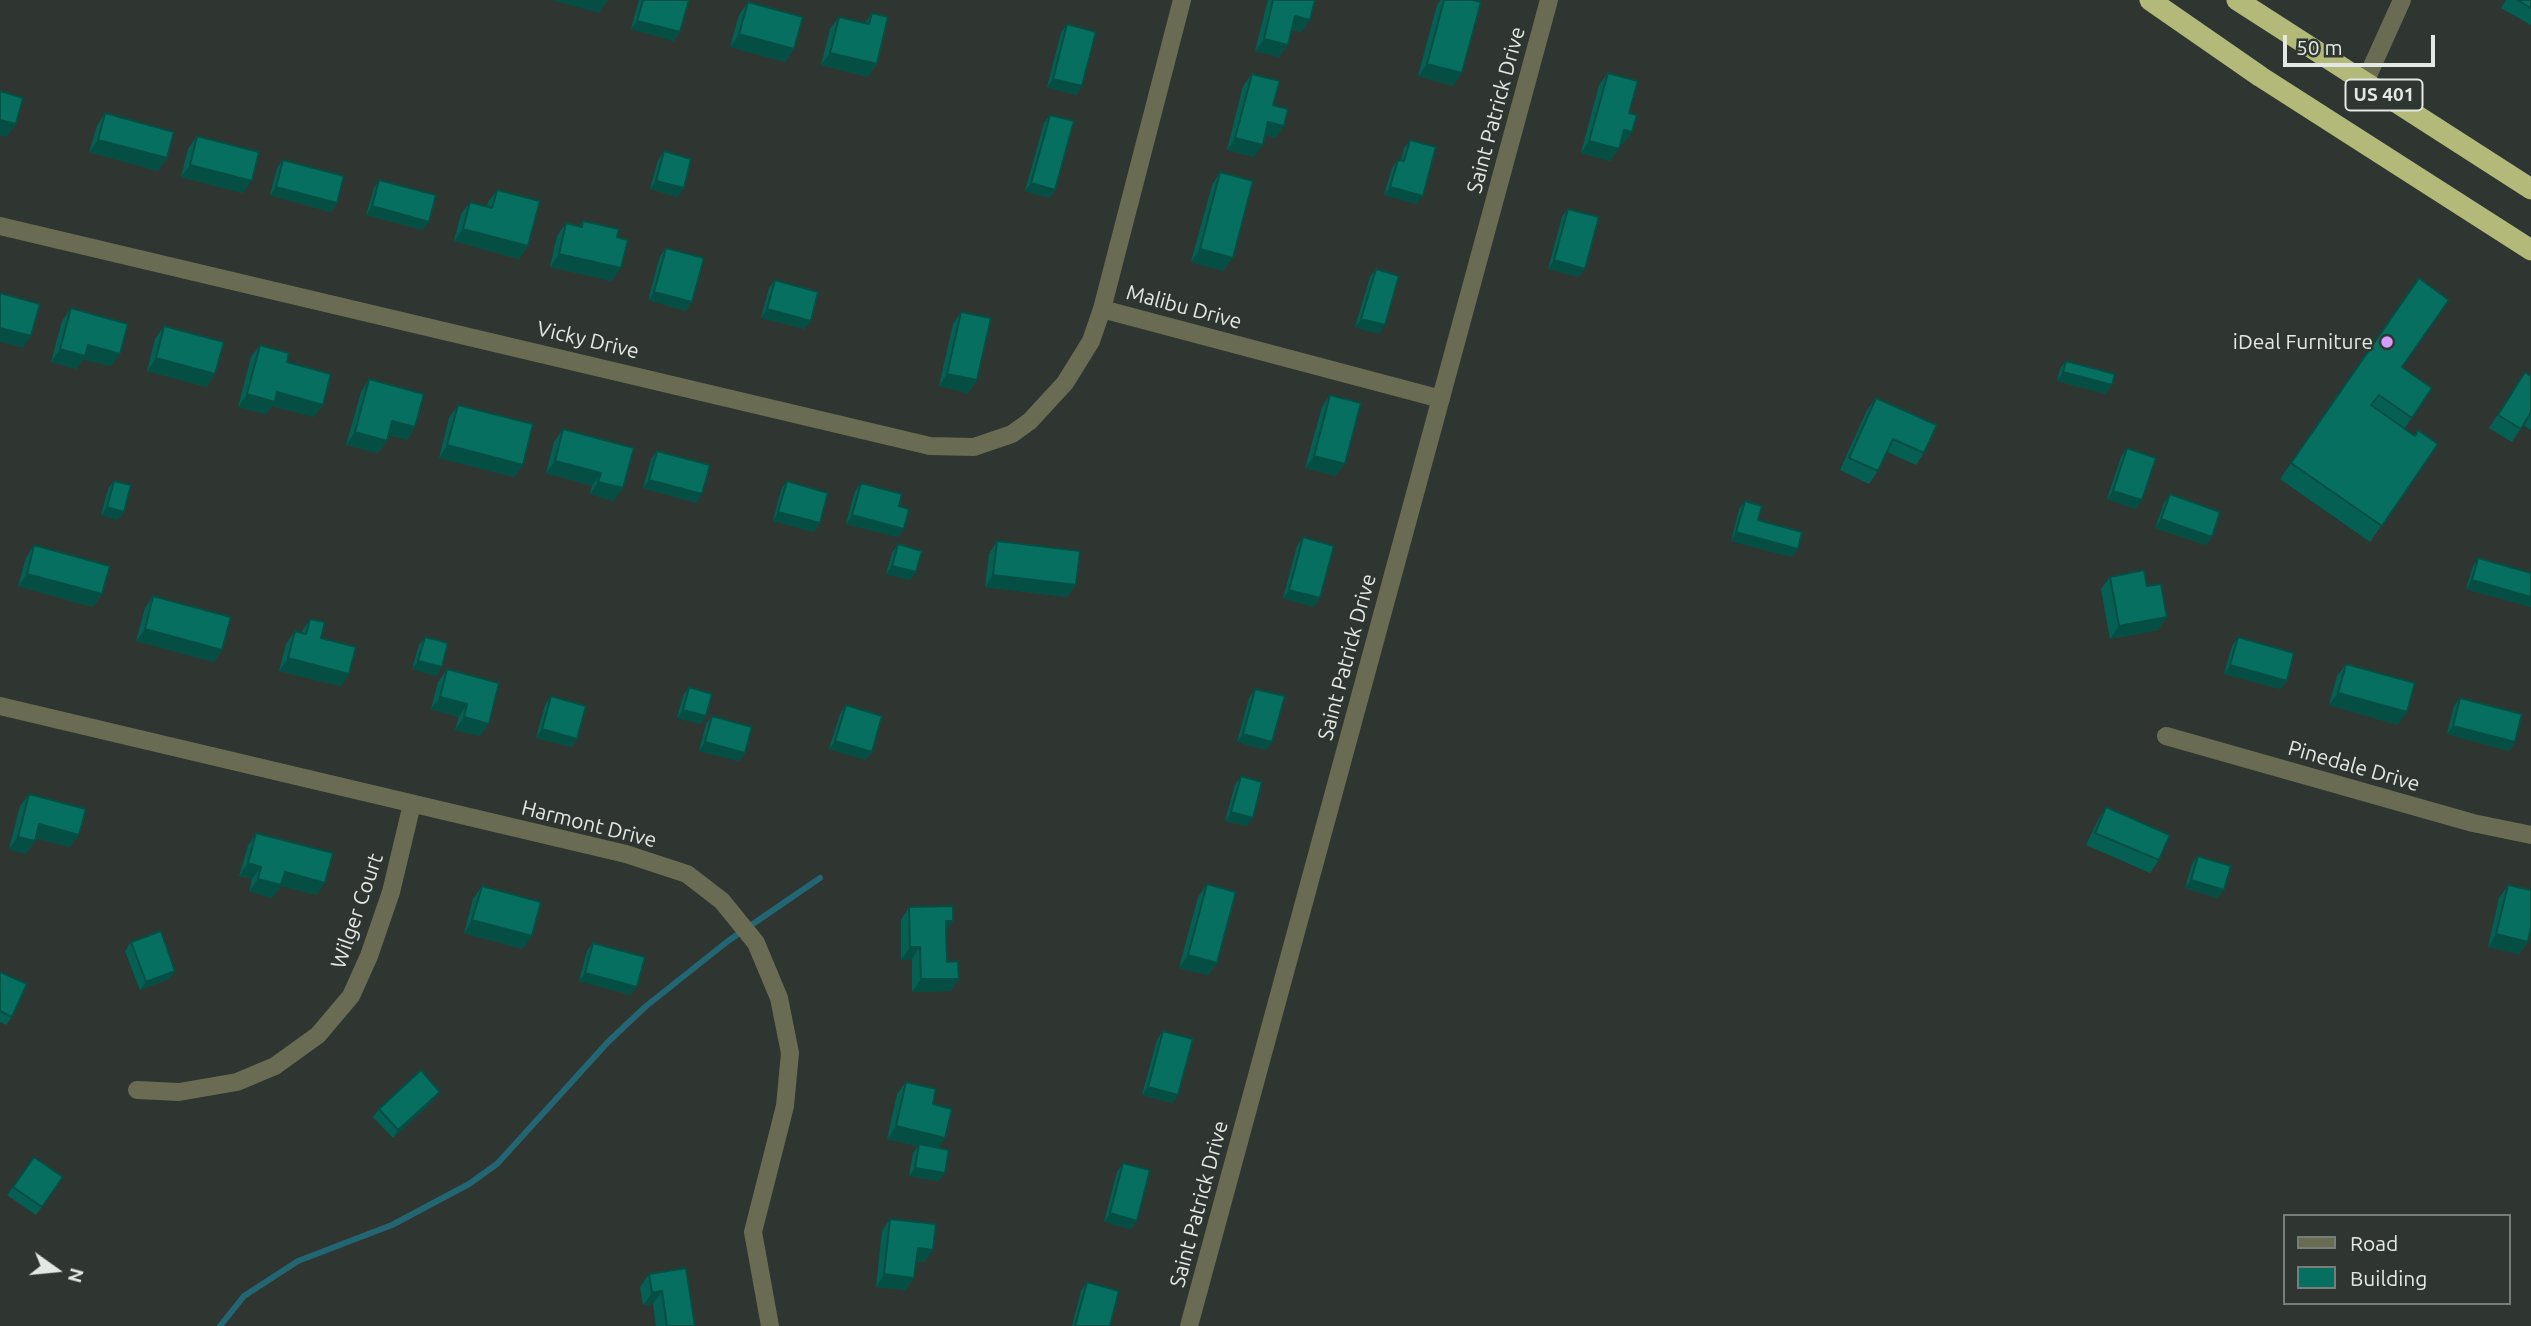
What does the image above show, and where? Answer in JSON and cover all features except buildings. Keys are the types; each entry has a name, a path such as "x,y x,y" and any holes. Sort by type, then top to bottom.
{"highway":[{"name":"US 401","path":"2150,0 2261,77 2531,250"},
{"name":"US 401","path":"2237,0 2531,189"}],"street":[{"name":"Malibu Drive","path":"1182,0 1102,309 1441,399"},
{"name":"Saint Patrick Drive","path":"1189,1326 1549,0"},
{"path":"2365,82 2402,0"},
{"name":"Vicky Drive","path":"0,226 871,432 950,448 991,443 1030,421 1079,363 1102,309"},
{"name":"Harmont Drive","path":"0,706 626,854 687,874 722,901 757,943 779,998 790,1053 785,1106 753,1232 770,1326"},
{"name":"Pinedale Drive","path":"2166,736 2473,823 2531,835"},
{"name":"Wilger Court","path":"137,1090 179,1092 237,1083 275,1066 318,1035 351,996 369,956 391,892 412,804"}],"waterway":[{"path":"220,1326 244,1296 298,1261 392,1225 469,1184 497,1164 608,1042 645,1007 728,941 820,878"}],"place":[{"name":"iDeal Furniture","path":"2387,342"}]}
